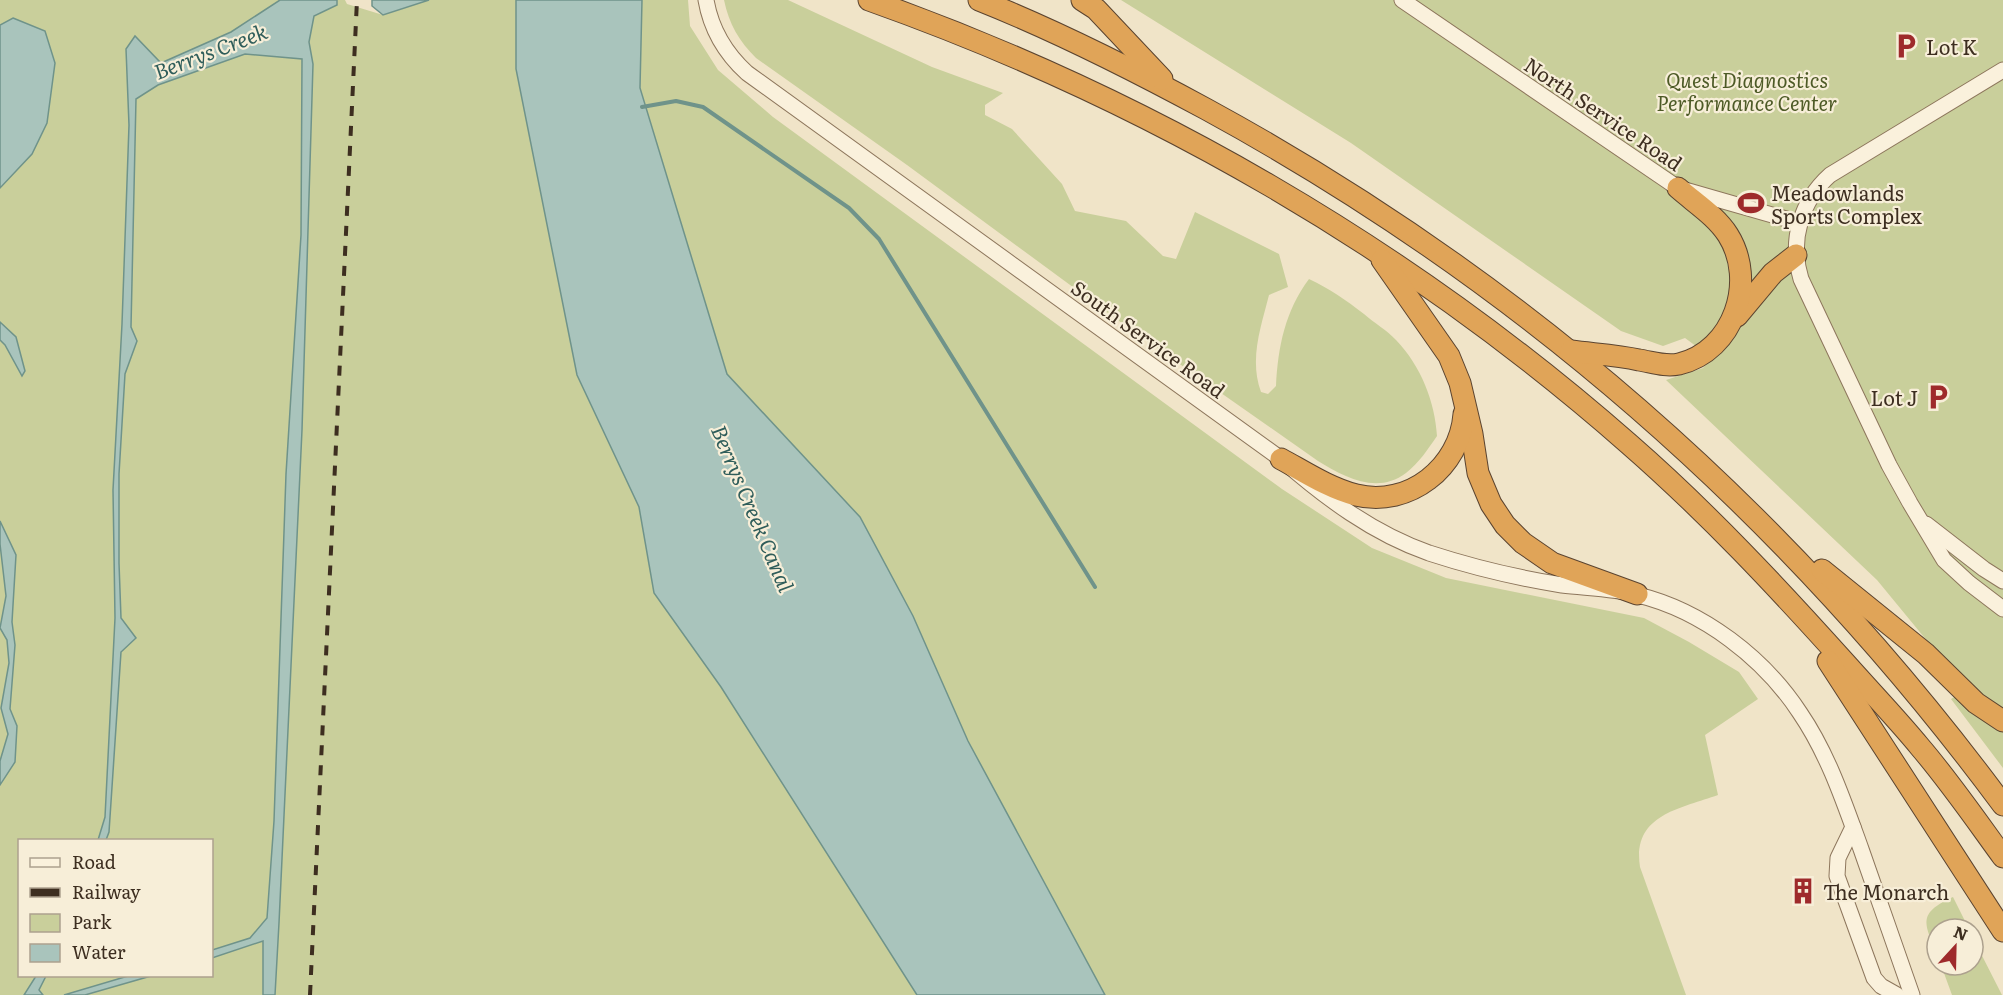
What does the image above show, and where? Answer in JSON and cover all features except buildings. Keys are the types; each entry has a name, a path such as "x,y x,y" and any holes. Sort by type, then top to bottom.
{"highway":[{"path":"869,0 1010,55 1178,134 1273,186 1375,250 1478,322 1601,419 1703,512 1797,609 1920,747 2003,857"},
{"path":"979,0 1076,43 1174,92 1288,156 1397,224 1479,281 1570,351 1652,419 1753,514 1830,594 1895,668 2003,805"},
{"path":"1082,0 1096,9 1174,92"},
{"path":"1678,188 1721,226 1736,250 1741,280 1738,306 1733,321"},
{"path":"1375,250 1449,356 1460,383 1482,484 1497,514 1514,535 1532,550 1552,562 1638,594"},
{"path":"1570,351 1638,359 1656,364 1680,364 1710,348 1773,273 1796,255"},
{"path":"1281,459 1329,485 1357,495 1382,497 1406,492 1433,477 1451,455 1463,426 1463,402"},
{"path":"1753,514 1926,654 1976,704 2003,721"},
{"path":"1797,609 1825,657 2003,931"}],"street":[{"name":"South Service Road","path":"706,0 711,22 720,41 747,73 1281,459 1337,505 1414,548 1531,579 1638,594 1680,609 1712,628 1751,657 1778,684 1801,713 1835,778 1912,995"},
{"name":"North Service Road","path":"1402,0 1678,188 1800,223"},
{"path":"2003,69 1838,168 1823,181 1811,196 1800,223 1796,255 1798,270 1809,297 1889,465 1919,518 1944,560 1976,589 2003,609"},
{"path":"1919,518 1984,569 2003,580"},
{"path":"1853,826 1838,858 1837,876 1874,978 1881,986 1897,995"}],"green space":[{"path":"0,0 345,0 347,4 383,15 429,0 516,0 516,69 577,375 639,507 654,593 721,687 917,995 0,995"},
{"path":"642,0 688,0 690,26 718,70 773,117 1282,489 1372,548 1446,578 1644,618 1739,672 1758,699 1705,735 1718,795 1674,810 1661,817 1643,836 1639,850 1640,867 1686,995 1105,995 968,741 913,616 860,517 727,374 640,88"},
{"path":"724,0 788,0 932,67 1003,93 985,105 985,115 1012,129 1062,184 1075,211 1126,221 1163,256 1176,259 1195,212 1279,254 1288,287 1269,295 1256,355 1261,392 1268,394 1276,386 1284,330 1294,304 1309,279 1357,309 1389,333 1405,350 1413,361 1430,398 1437,436 1411,469 1384,483 1350,478 1318,461 1134,332 907,165 756,58 736,32"},
{"name":"Meadowlands Sports Complex","path":"1121,0 2003,0 2003,768 1951,699 1956,696 1993,721 1877,580 1666,380 1703,368 1712,358 1685,338 1663,346 1621,331 1351,143"},
{"path":"1953,897 1963,917 1928,917 1941,903"},
{"path":"1985,962 2002,995 1952,995 1945,977 1985,977"}],"water":[{"name":"Berrys Creek","path":"280,0 337,0 337,5 314,16 309,42 313,64 302,430 275,995 263,995 263,941 213,958 213,950 250,938 267,918 274,821 286,474 301,235 302,59 245,54 158,85 136,99 131,327 137,341 125,374 119,474 119,563 121,618 136,638 121,652 109,832 106,839 98,839 105,817 115,618 113,490 129,125 126,49 135,36 161,63 231,32"},
{"path":"372,0 429,0 383,15 372,6"},
{"name":"Berrys Creek Canal","path":"516,0 642,0 640,88 727,374 860,517 913,616 968,741 1105,995 917,995 721,687 654,593 639,507 577,375 516,69"},
{"path":"13,18 45,31 55,63 47,123 32,154 0,188 0,25"},
{"path":"0,322 16,337 25,371 22,376 0,340"},
{"path":"0,521 16,555 12,622 15,645 10,709 17,726 15,762 0,785 0,761 8,734 1,708 9,663 7,640 0,628 6,596 0,544"},
{"path":"35,977 46,977 39,990 43,995 24,995"},
{"path":"125,977 148,977 85,995 64,995"}],"waterway":[{"path":"642,107 676,101 703,107 849,208 879,239 1095,587"}],"railway":[{"path":"310,995 357,0"}],"place":[{"name":"Lot K","path":"1906,46"},
{"name":"Meadowlands Sports Complex","path":"1751,203"},
{"name":"Lot J","path":"1938,397"},
{"name":"The Monarch","path":"1803,891"}],"park label":[{"name":"Quest Diagnostics Performance Center","path":"1747,90"}]}
